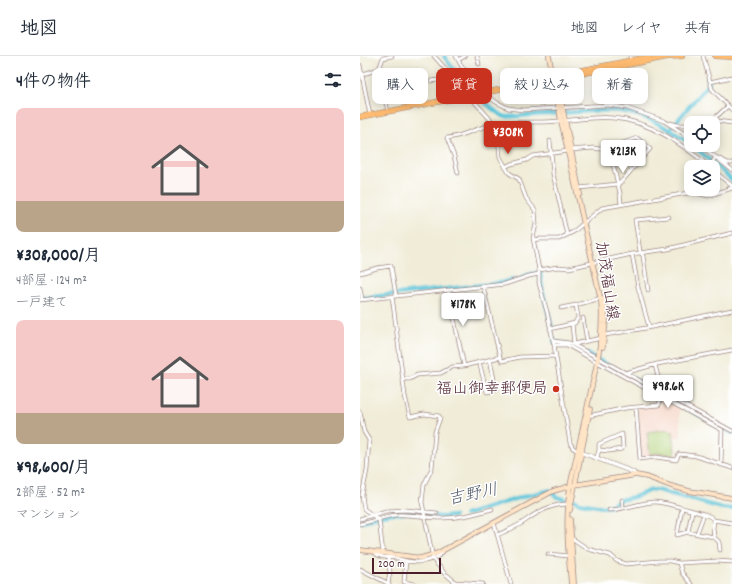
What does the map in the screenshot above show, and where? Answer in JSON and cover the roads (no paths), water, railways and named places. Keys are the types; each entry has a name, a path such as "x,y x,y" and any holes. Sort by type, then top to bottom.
{"highway":[{"path":"584,71 656,56"},
{"path":"631,60 682,56"},
{"path":"715,56 732,56"},
{"path":"360,116 436,100"}],"main road":[{"name":"加茂福山線","path":"549,56 552,68"},
{"name":"加茂福山線","path":"560,104 594,262 603,318 603,336 599,360 588,416 579,451"},
{"name":"加茂福山線","path":"569,150 579,188 585,221"},
{"name":"加茂福山線","path":"572,584 567,528 567,504 599,360"},
{"path":"360,550 386,555 421,558 432,557 552,492 572,486 636,475 647,477 689,491 732,498"},
{"name":"加茂福山線","path":"572,486 570,510 572,584"}],"street":[{"path":"379,68 383,57 392,56"},
{"path":"434,56 444,68"},
{"path":"456,56 463,68"},
{"path":"458,60 465,56"},
{"path":"477,56 478,64"},
{"path":"703,56 712,89 732,110"},
{"path":"360,65 369,114"},
{"path":"361,75 372,71"},
{"path":"710,82 732,77"},
{"path":"431,80 436,80"},
{"path":"360,91 364,90"},
{"path":"492,99 508,108 517,110 539,110 607,105 627,108 664,121 684,125"},
{"path":"386,104 387,110"},
{"path":"476,104 496,125 498,130 499,153 505,167 509,173 519,179 526,198 535,210 536,224 534,240 539,272 539,283 554,342 555,356 570,443 573,448 579,451 597,457 636,475"},
{"path":"717,116 728,106"},
{"path":"458,173 454,156 447,138 457,137 472,131 496,125 600,117 625,119 642,125 667,136 701,160"},
{"path":"664,121 684,134"},
{"path":"720,121 732,123"},
{"path":"505,167 527,160 533,156 569,150 609,148 616,144 637,138 650,149 618,184 579,188"},
{"path":"550,141 550,153 567,235"},
{"path":"609,148 618,184 621,204"},
{"path":"709,152 732,170"},
{"path":"716,158 732,163"},
{"path":"534,240 560,239 602,208 688,193 708,196 732,187 720,176"},
{"path":"648,290 643,256 640,251 635,220 669,217"},
{"path":"360,288 361,298 394,296 505,284 558,267 569,268 632,254 668,249 732,233"},
{"path":"632,254 638,286 649,327"},
{"path":"360,273 376,268 391,266 403,380 410,417 424,414 439,416 440,418 435,432 432,468 424,485 423,511 432,557 445,574 455,582 483,584"},
{"path":"483,286 502,361 520,357 555,356"},
{"path":"448,290 464,366"},
{"path":"561,308 601,298"},
{"path":"551,328 575,323 578,317 576,305"},
{"path":"573,346 603,336 732,310"},
{"path":"583,318 587,341"},
{"path":"572,324 573,346"},
{"path":"554,342 573,346 722,430 721,465"},
{"path":"625,373 683,359 732,350"},
{"path":"403,380 410,379 417,375 441,373 452,367 464,366 500,357"},
{"path":"479,362 487,392 494,392 496,390 490,359"},
{"path":"599,360 625,373 661,395 732,431"},
{"path":"588,416 636,407 659,405 661,395 655,366"},
{"path":"636,407 640,459 656,457 676,460 679,454 696,456 732,468"},
{"path":"360,412 364,432 369,440 367,470 362,495 364,509 375,517 381,528 390,572 389,584 360,569"},
{"path":"597,457 599,444 622,434 622,450 599,450"},
{"path":"622,500 623,507"},
{"path":"609,510 661,502 711,516 714,520 732,523"},
{"path":"497,535 525,521 546,508 567,504"},
{"path":"682,508 677,535 688,532 714,537 718,540 720,550"},
{"path":"360,520 397,515 459,518 492,509"},
{"path":"360,524 386,511 406,510 437,513"},
{"path":"688,532 692,511"},
{"path":"697,533 704,514"},
{"path":"714,520 714,537"},
{"path":"494,523 511,584"},
{"path":"570,537 588,549 610,555 617,561 626,564 659,561 679,563 717,560 732,562"},
{"path":"548,554 569,556"},
{"path":"386,555 406,561 418,562 432,557"},
{"path":"406,561 404,582 414,584"},
{"path":"679,563 682,573 692,584"},
{"path":"684,584 688,580"}],"waterway":[{"path":"444,56 455,71 482,100 499,114 506,117 607,110 625,112 640,116 655,122 683,138 732,180"},
{"path":"672,127 709,83 708,79"},
{"path":"541,270 543,292 552,328"},
{"path":"521,277 541,272"},
{"path":"360,298 500,283 514,279"},
{"path":"554,339 554,342 566,344"},
{"path":"586,353 732,433"},
{"name":"吉野川","path":"465,515 525,496 550,490 557,497 565,499"},
{"name":"吉野川","path":"574,500 580,503 603,507 612,505 619,500 634,497 651,490 657,490 722,508 732,509"},
{"name":"吉野川","path":"360,522 377,516 394,513 412,512 441,517 454,516"}],"place":[{"name":"福山御幸郵便局","path":"556,389"}]}
